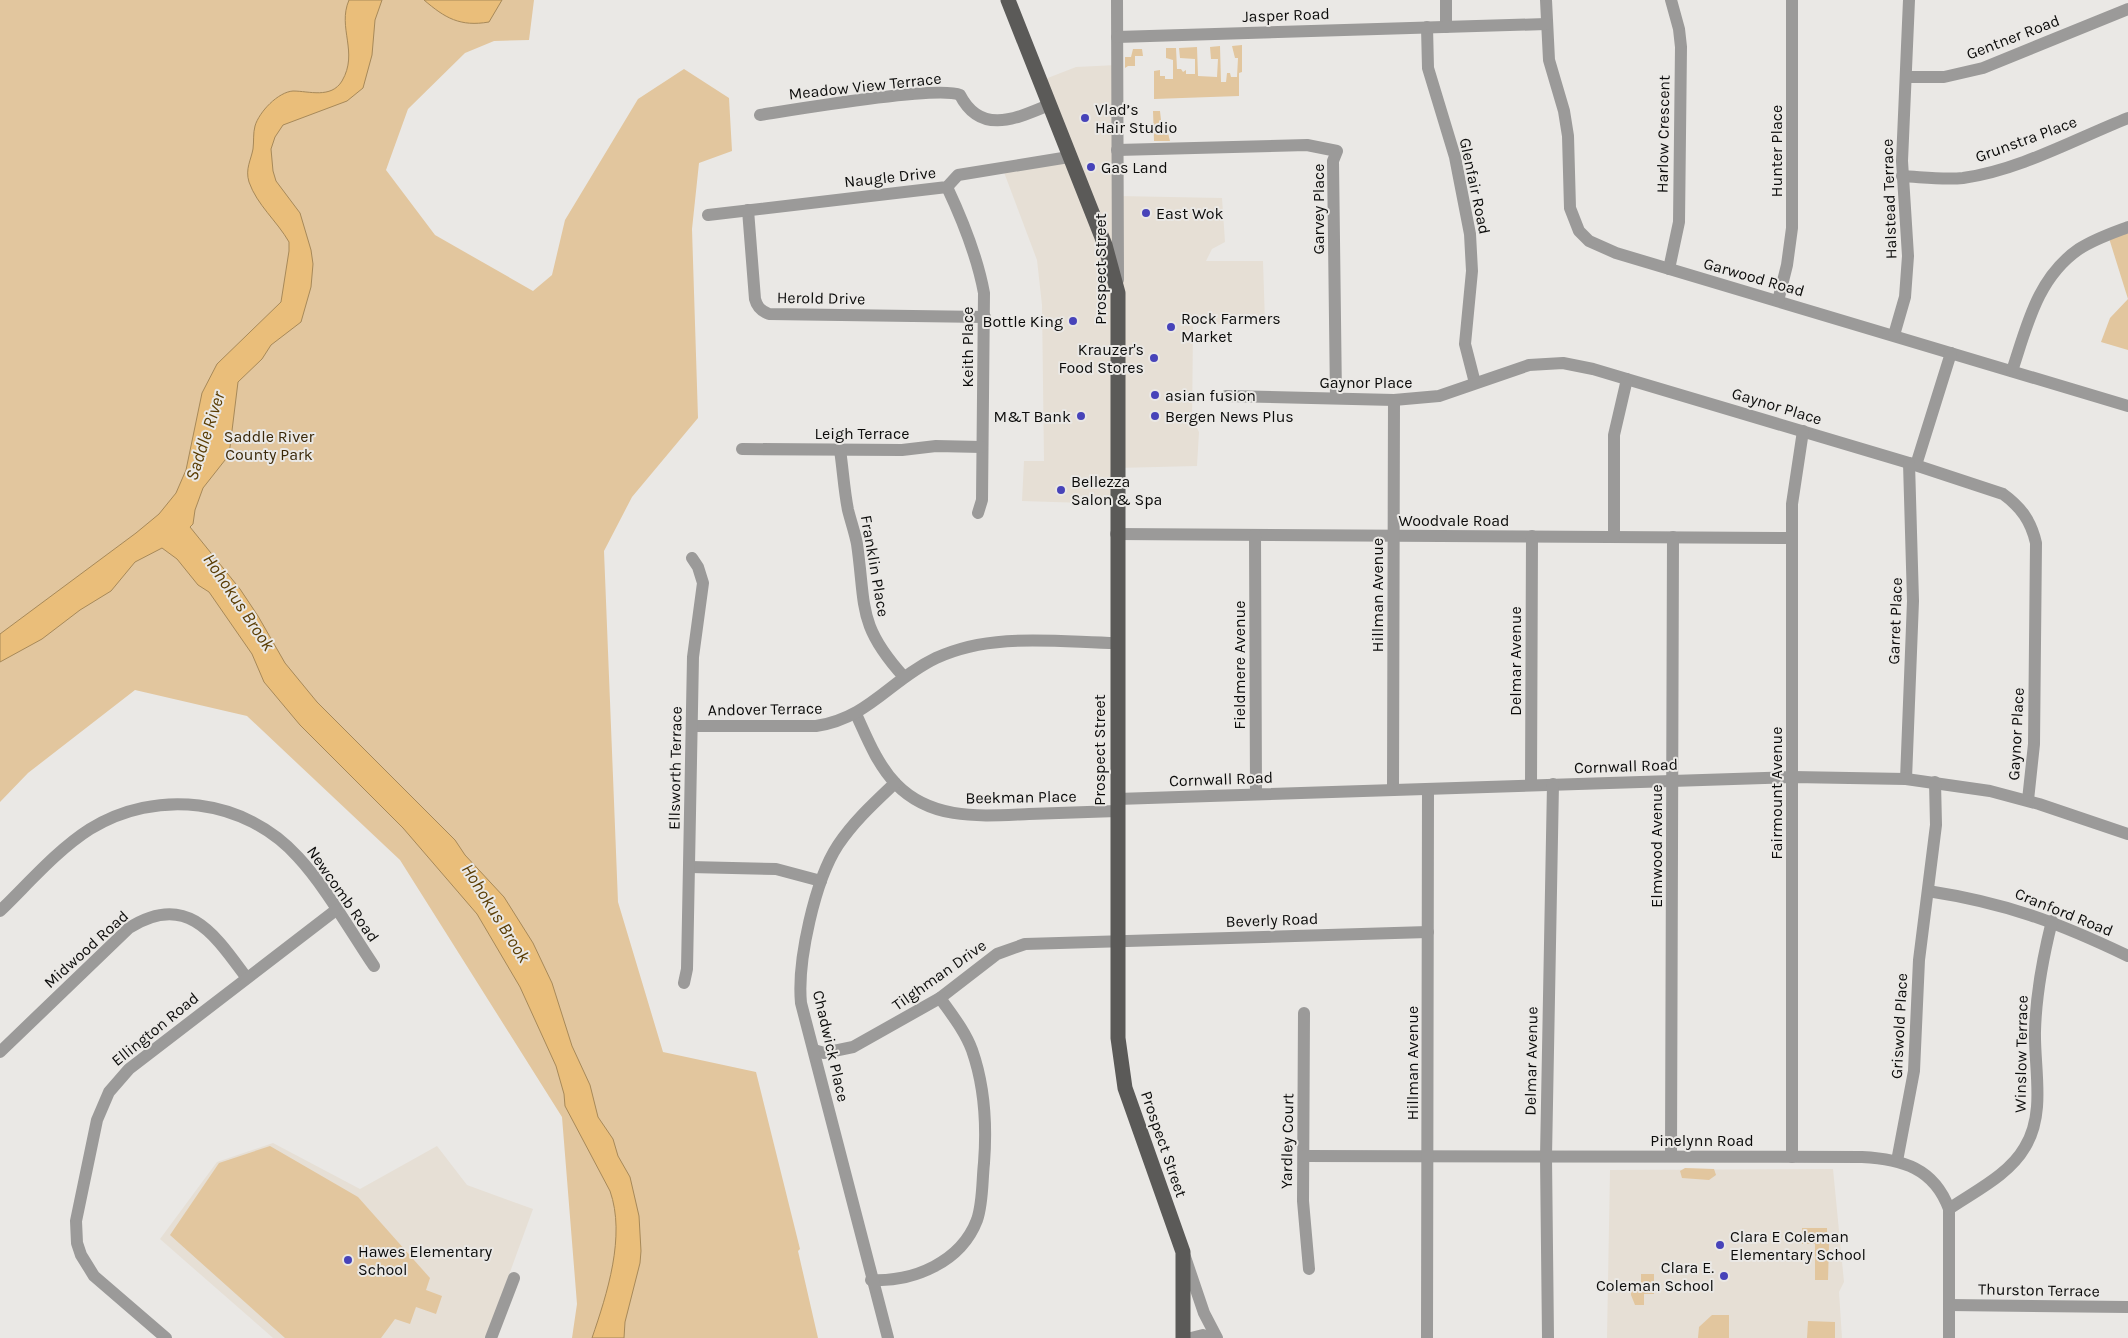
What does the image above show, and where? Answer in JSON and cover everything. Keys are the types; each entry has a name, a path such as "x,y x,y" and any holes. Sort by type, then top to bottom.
{"main road":[{"path":"1008,0 1104,245 1118,293"},
{"name":"Prospect Street","path":"1118,293 1116,534 1118,1038 1120,1066 1125,1088 1183,1252 1183,1338"}],"street":[{"name":"Prospect Street","path":"1117,0 1118,293"},
{"path":"1446,0 1446,27"},
{"name":"Garwood Road","path":"1546,0 1549,60 1564,111 1568,136 1569,197 1573,219 1589,241 1601,248 1668,269 2128,406"},
{"name":"Harlow Crescent","path":"1668,269 1679,222 1681,47 1679,30 1671,0"},
{"name":"Hunter Place","path":"1778,302 1787,265 1792,228 1792,0"},
{"name":"Halstead Terrace","path":"1894,335 1905,296 1907,276 1908,243 1902,176 1909,0"},
{"name":"Gentner Road","path":"1906,77 1944,77 1983,68 2128,9"},
{"name":"Jasper Road","path":"1117,37 1546,24"},
{"name":"Glenfair Road","path":"1427,27 1428,68 1455,157 1470,234 1472,271 1465,344 1475,382"},
{"name":"Meadow View Terrace","path":"760,115 842,103 943,92 960,95 969,109 990,120 1014,120 1049,105"},
{"name":"Grunstra Place","path":"1902,176 1944,179 1980,175 2025,160 2128,118"},
{"name":"Garvey Place","path":"1117,150 1307,145 1336,150 1333,161 1336,398"},
{"name":"Naugle Drive","path":"708,215 947,187 958,175 1069,157"},
{"name":"Keith Place","path":"947,187 963,222 980,273 985,317 982,500 978,513"},
{"name":"Herold Drive","path":"748,210 755,299 759,308 764,312 769,314 985,317"},
{"path":"2012,371 2036,300 2054,272 2079,249 2128,226"},
{"name":"Garret Place","path":"1906,779 1913,601 1913,464 1934,408 1951,353"},
{"name":"Gaynor Place","path":"1226,396 1394,400 1439,396 1515,369 1546,363 1582,366 1913,464 2003,494 2020,508 2033,530 2037,555 2034,744 2028,800"},
{"path":"1614,537 1614,434 1627,379"},
{"name":"Hillman Avenue","path":"1393,790 1394,400"},
{"name":"Fairmount Avenue","path":"1792,1157 1792,538 1794,479 1803,431"},
{"name":"Leigh Terrace","path":"742,449 902,450 936,446 982,447"},
{"name":"Franklin Place","path":"840,450 846,495 856,542 862,600 866,617 879,647 904,677"},
{"name":"Woodvale Road","path":"1116,534 1792,538"},
{"name":"Fieldmere Avenue","path":"1255,535 1256,794"},
{"name":"Delmar Avenue","path":"1530,785 1532,536"},
{"name":"Elmwood Avenue","path":"1671,1155 1673,537"},
{"name":"Ellsworth Terrace","path":"684,983 687,969 690,867 693,657 703,583 698,567 692,558"},
{"name":"Andover Terrace","path":"692,726 816,726 830,724 856,714 904,677 937,658 955,650 991,642 1116,643"},
{"name":"Beekman Place","path":"856,714 876,755 895,783 925,804 956,815 971,816 1117,805"},
{"name":"Cornwall Road","path":"1117,805 1256,794 1793,776 1906,779 1990,791 2028,800 2128,834"},
{"path":"1928,892 1936,825 1935,782"},
{"name":"Chadwick Place","path":"888,1338 871,1280 801,1004 800,990 810,922 822,881 837,846 848,831 895,783"},
{"name":"Delmar Avenue","path":"1548,1338 1546,1158 1553,784"},
{"name":"Hillman Avenue","path":"1427,1338 1428,789"},
{"name":"Newcomb Road","path":"0,911 88,831 126,812 170,804 207,806 224,810 255,823 272,834 307,868 374,966"},
{"path":"690,867 776,869 822,881"},
{"name":"Cranford Road","path":"1928,892 1998,904 2052,921 2128,956"},
{"name":"Griswold Place","path":"1897,1162 1914,1071 1919,960 1928,892"},
{"name":"Ellington Road","path":"166,1338 94,1276 81,1255 77,1244 76,1221 97,1120 109,1092 129,1069 246,977 336,910"},
{"name":"Midwood Road","path":"0,1052 129,928 151,917 182,916 203,925 218,939 246,977"},
{"name":"Winslow Terrace","path":"1949,1209 2006,1169 2017,1159 2031,1135 2037,1107 2035,1055 2038,996 2052,921"},
{"name":"Beverly Road","path":"1118,942 1428,932"},
{"name":"Tilghman Drive","path":"814,1050 824,1053 853,1047 940,998 997,954 1010,948 1040,942 1118,942"},
{"path":"871,1280 882,1280 924,1271 945,1262 965,1242 977,1220 980,1208 986,1133 984,1097 972,1050 964,1033 940,998"},
{"name":"Yardley Court","path":"1304,1013 1303,1200 1308,1269"},
{"name":"Pinelynn Road","path":"1304,1156 1546,1158 1671,1155 1862,1157 1897,1162 1923,1172 1931,1179 1944,1196 1949,1209 1949,1338"},
{"path":"1183,1252 1204,1313 1217,1338"},
{"path":"491,1338 514,1278"},
{"name":"Thurston Terrace","path":"1950,1306 2128,1307"},
{"path":"1191,1338 1203,1335 1210,1338"}],"shaded area":[{"path":"1117,65 1118,196 1222,198 1225,242 1212,249 1206,261 1263,261 1265,323 1193,325 1192,428 1197,428 1199,432 1197,466 1117,468 1116,504 1022,501 1024,461 1044,461 1042,305 1037,260 1002,167 1069,156 1040,81 1076,67"},
{"name":"Hawes Elementary School","path":"273,1143 360,1189 437,1146 467,1185 533,1209 486,1338 273,1338 160,1239 217,1162"},
{"path":"1833,1169 1844,1282 1839,1292 1842,1338 1607,1338 1610,1170"}],"green space":[{"name":"Saddle River County Park","path":"0,0 534,0 529,40 494,41 465,53 408,109 386,170 435,235 533,291 552,275 565,220 638,99 684,69 729,98 732,151 699,163 692,229 698,418 632,497 604,551 618,902 663,1052 756,1072 800,1249 798,1251 818,1338 572,1338 577,1304 562,1117 400,860 247,716 135,690 28,773 0,802"},
{"path":"1242,45 1242,72 1239,73 1239,96 1154,99 1154,71 1160,70 1160,76 1165,76 1165,79 1173,79 1173,60 1166,58 1166,48 1176,48 1177,69 1181,69 1183,72 1186,70 1186,74 1195,74 1195,59 1180,58 1179,48 1197,47 1198,76 1217,77 1218,59 1211,59 1210,47 1220,46 1221,82 1226,82 1227,73 1230,73 1231,77 1237,77 1238,58 1235,58 1232,46"},
{"path":"1133,49 1142,49 1143,56 1135,56 1135,66 1125,68 1125,57 1131,57"},
{"path":"1153,111 1160,111 1162,129 1167,129 1170,141 1154,141"},
{"path":"2128,227 2128,299 2108,235"},
{"path":"2128,299 2128,350 2101,342 2110,318"},
{"name":"Hawes Elementary School","path":"270,1146 358,1197 430,1278 426,1290 442,1296 436,1314 416,1307 410,1324 395,1319 381,1338 285,1338 170,1235 219,1163"},
{"path":"1685,1168 1714,1169 1716,1175 1709,1180 1682,1178 1680,1171"},
{"path":"1802,1228 1827,1228 1827,1244 1829,1244 1828,1280 1815,1280 1815,1244 1802,1244"},
{"path":"1641,1274 1654,1274 1654,1294 1644,1294 1644,1305 1635,1305 1631,1295 1631,1287 1639,1287 1639,1292 1641,1293"},
{"path":"1712,1315 1729,1315 1729,1338 1698,1338 1699,1327"},
{"path":"1808,1321 1835,1322 1835,1338 1807,1338"}],"water":[{"path":"349,0 382,0 375,20 372,55 363,88 347,101 283,125 275,137 271,149 276,181 300,213 311,250 313,264 311,287 301,322 271,345 262,359 238,382 229,455 203,488 195,510 193,524 190,527 240,589 285,663 317,702 455,840 465,855 504,897 533,943 552,983 572,1046 590,1085 598,1117 613,1139 618,1156 630,1177 639,1216 640,1263 625,1322 624,1338 592,1338 613,1265 616,1227 614,1208 610,1191 565,1106 564,1094 556,1066 520,987 477,914 403,828 300,725 264,682 252,654 209,592 198,585 177,559 162,548 135,562 111,591 80,610 42,639 0,662 0,634 136,533 159,514 176,493 186,470 202,393 217,364 281,302 289,242 262,206 249,182 248,169 253,149 254,129 265,109 281,95 293,91 326,92 337,87 342,81 349,60 345,20"},
{"path":"424,0 502,0 489,22 470,23 453,20"}],"place":[{"name":"Vlad’s Hair Studio","path":"1085,118"},
{"name":"Gas Land","path":"1091,167"},
{"name":"East Wok","path":"1146,213"},
{"name":"Bottle King","path":"1073,321"},
{"name":"Rock Farmers Market","path":"1171,327"},
{"name":"Krauzer's Food Stores","path":"1154,358"},
{"name":"asian fusion","path":"1155,395"},
{"name":"M&T Bank","path":"1081,416"},
{"name":"Bergen News Plus","path":"1155,416"},
{"name":"Bellezza Salon & Spa","path":"1061,490"},
{"name":"Clara E Coleman Elementary School","path":"1720,1245"},
{"name":"Hawes Elementary School","path":"348,1260"},
{"name":"Clara E. Coleman School","path":"1724,1276"}],"water label":[{"name":"Saddle River","path":"205,436"},
{"name":"Hohokus Brook","path":"239,602"},
{"name":"Hohokus Brook","path":"496,913"}]}
